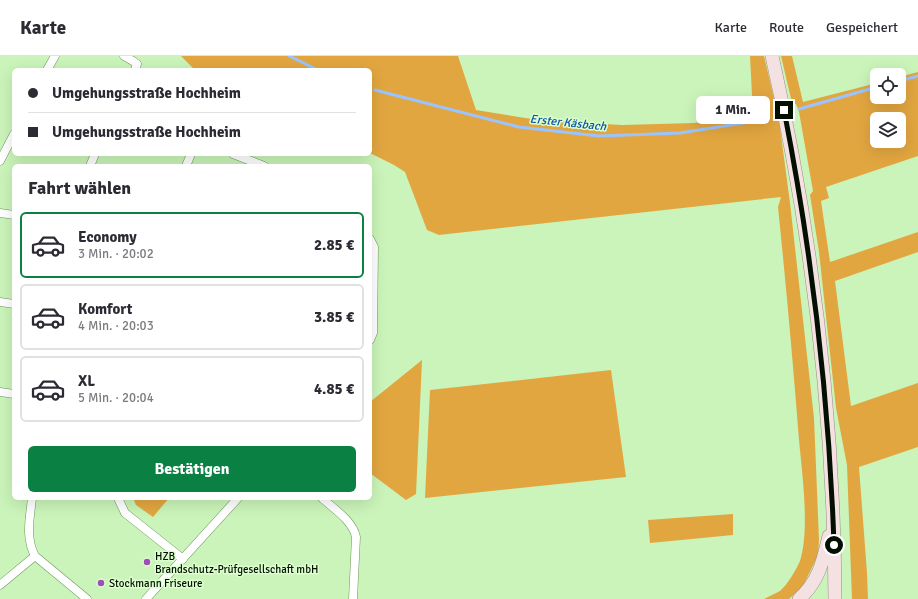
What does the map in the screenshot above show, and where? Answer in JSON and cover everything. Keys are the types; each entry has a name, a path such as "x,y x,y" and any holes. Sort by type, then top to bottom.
{"main road":[{"path":"772,56 789,138 811,274 824,388 833,516 835,599"},
{"path":"799,599 811,586 822,565 833,516"}],"street":[{"path":"48,68 55,56"},
{"path":"124,56 137,64 136,68"},
{"path":"0,161 12,138"},
{"path":"238,156 259,164"},
{"path":"0,213 12,215"},
{"path":"372,243 374,247 372,335"},
{"path":"0,302 12,304"},
{"path":"0,392 12,394"},
{"path":"32,500 28,530 29,541 35,556 87,599"},
{"path":"119,500 125,513 182,559"},
{"path":"146,599 236,500"},
{"path":"324,500 355,531 354,599"},
{"path":"1,583 35,556"}],"shaded area":[{"path":"181,56 458,56 476,110 538,120 622,125 694,123 753,114 750,56 764,56 779,120 790,203 814,418 819,540 818,555 803,586 789,599 764,599 780,591 786,585 800,561 803,548 805,517 778,207 781,197 439,235 427,230 405,172 372,154 372,68 193,68"},
{"path":"781,56 792,56 803,102 870,85 870,104 906,104 906,75 918,72 918,156 826,187 829,198 821,201 830,262 918,232 918,252 835,281 851,406 918,383 918,447 859,467 868,599 852,599 847,465 836,408 819,252 810,195 813,191 799,112 796,104 792,103"},
{"path":"422,360 416,494 406,500 372,474 372,400"},
{"path":"611,370 626,477 425,498 430,390"},
{"path":"134,500 167,500 153,517 136,505"},
{"path":"733,514 733,535 650,543 648,520"}],"waterway":[{"name":"Erster Käsbach","path":"289,56 314,68"},
{"name":"Erster Käsbach","path":"906,79 918,76"},
{"name":"Erster Käsbach","path":"799,109 870,89"},
{"name":"Erster Käsbach","path":"375,90 519,127 599,136 680,133 762,120"}],"place":[{"name":"HZB Brandschutz-Prüfgesellschaft mbH","path":"147,562"},
{"name":"Stockmann Friseure","path":"101,583"}],"route":[{"path":"784,110 801,207 817,323 829,452 834,545"}]}
